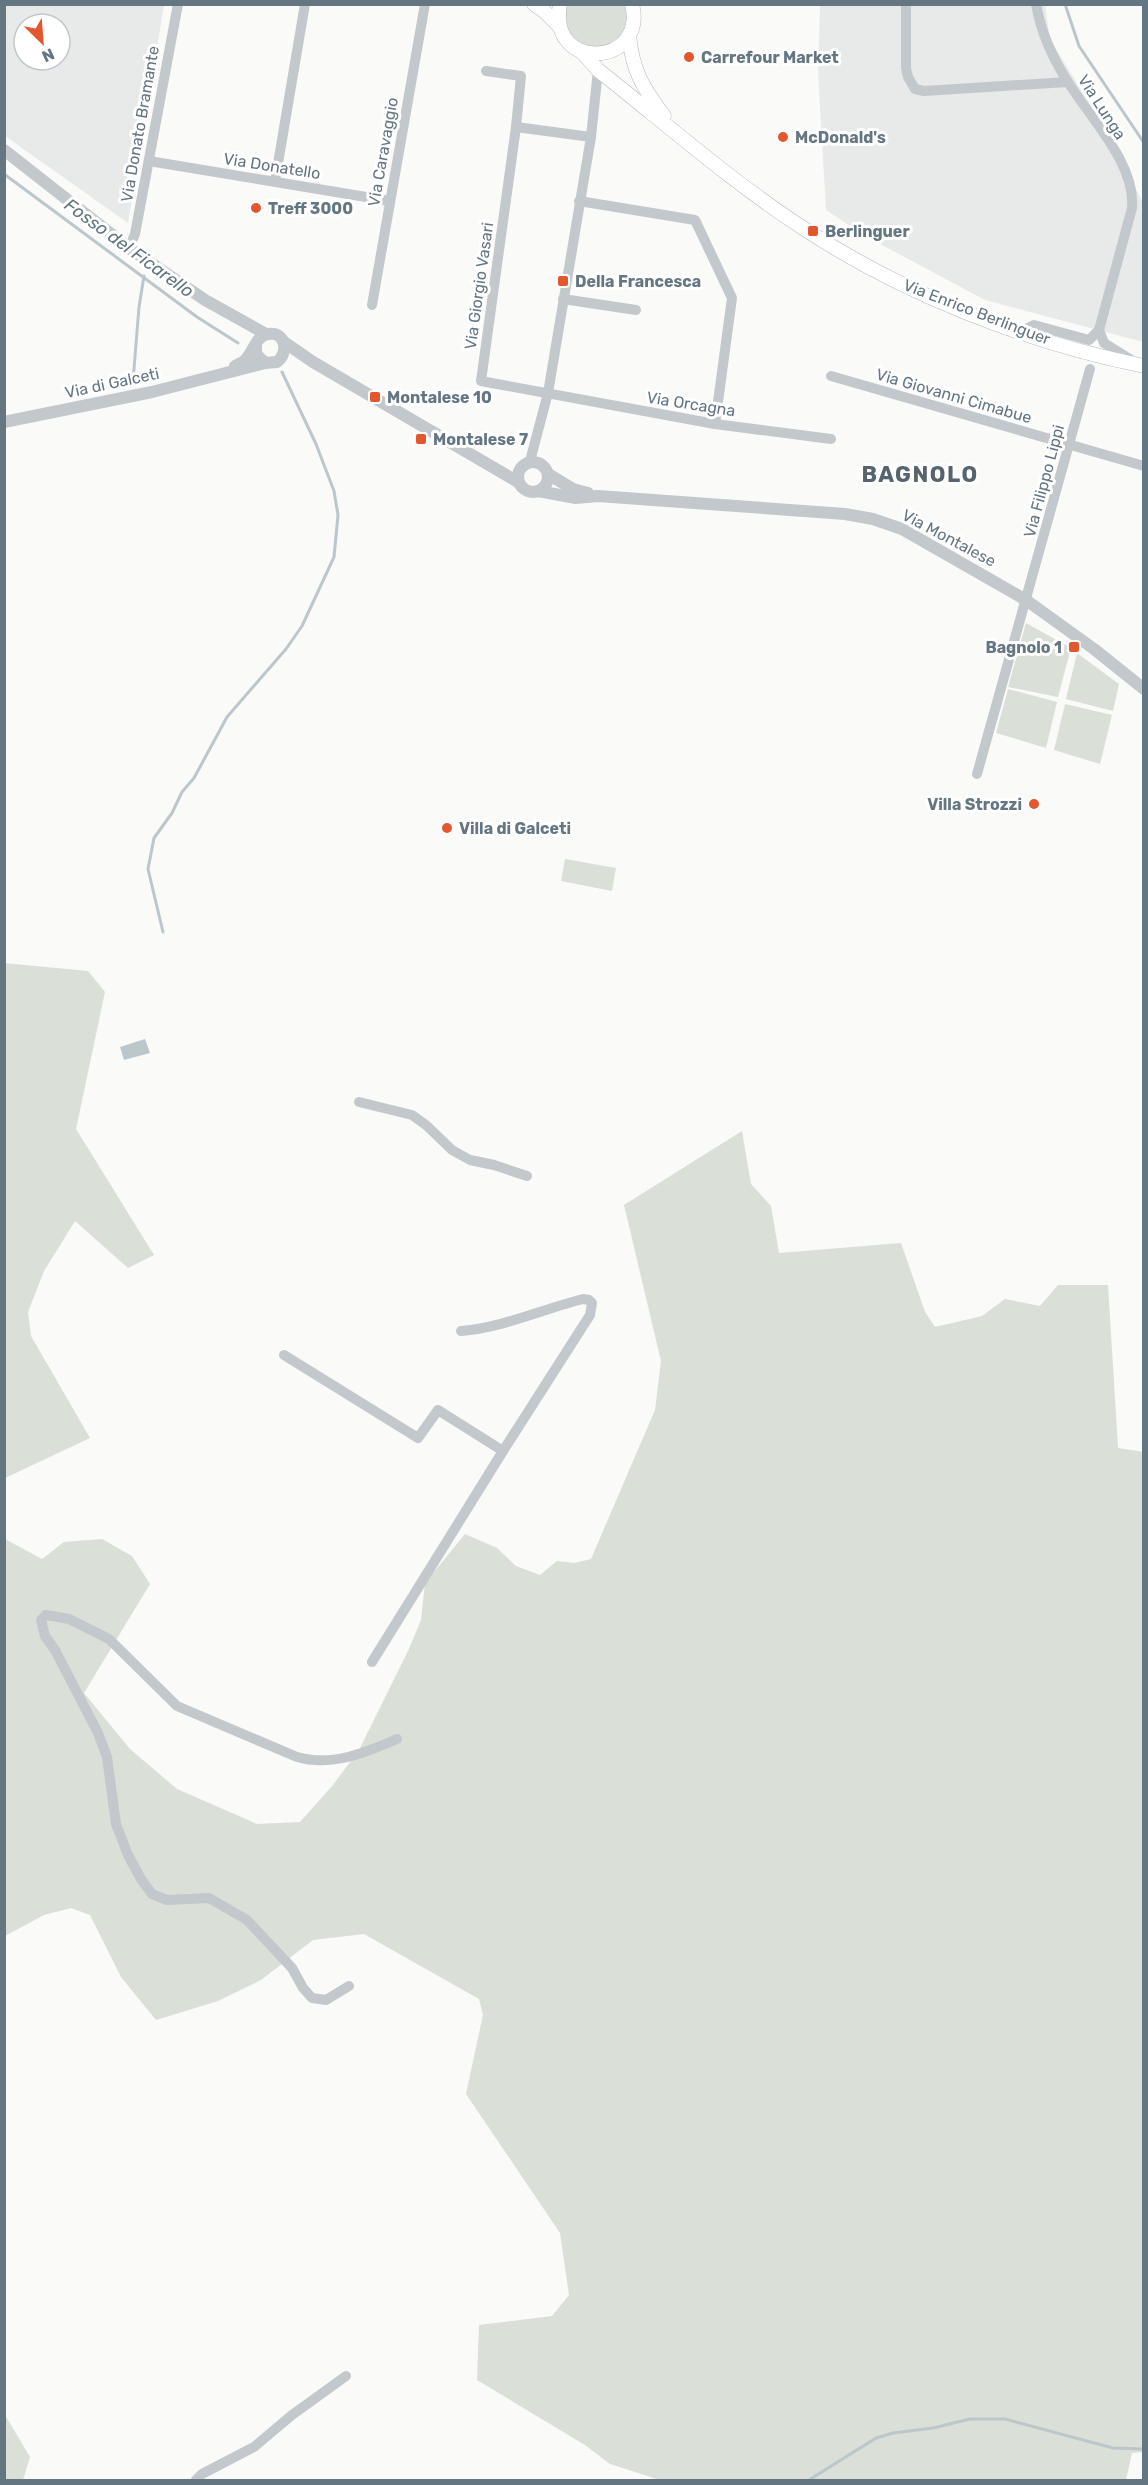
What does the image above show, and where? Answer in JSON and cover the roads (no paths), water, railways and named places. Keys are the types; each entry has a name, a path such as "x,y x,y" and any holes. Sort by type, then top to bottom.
{"main road":[{"path":"534,4 544,10 559,26 564,37 572,46 582,52 598,70 674,129"},
{"path":"559,26 560,4"},
{"path":"582,52 592,54 614,50 629,35 633,25 632,4"},
{"path":"629,35 635,68 644,89 674,129"},
{"name":"Via Enrico Berlinguer","path":"674,129 763,200 841,252 916,291 1021,331 1141,365"}],"street":[{"name":"Via Donato Bramante","path":"129,248 135,234 178,4"},
{"path":"275,181 305,4"},
{"name":"Via Caravaggio","path":"372,306 425,4"},
{"path":"906,4 906,68 908,78 915,89 924,91 1067,82"},
{"name":"Via Lunga","path":"1036,4 1048,45 1067,82 1125,170 1134,193 1099,330"},
{"path":"518,482 518,473 526,463 548,393 591,137 598,70"},
{"name":"Via Giorgio Vasari","path":"486,71 521,76 481,381 548,393"},
{"path":"516,127 591,137"},
{"name":"Via Montalese","path":"4,150 129,248 205,300 266,334 274,334 313,362 518,482 524,489 576,498 598,496 822,512 873,519 917,536 1026,600 1094,649 1143,689"},
{"name":"Via Donatello","path":"149,161 390,201"},
{"path":"579,201 695,220 732,298 715,424"},
{"path":"563,299 636,310"},
{"path":"246,322 256,345"},
{"path":"1021,331 1034,325 1089,340 1099,330 1104,344 1141,365"},
{"path":"266,334 259,338 256,354 271,363 285,353 284,342"},
{"name":"Via di Galceti","path":"226,371 246,360 256,345"},
{"name":"Via Montalese","path":"271,363 296,359 313,362"},
{"name":"Via di Galceti","path":"4,422 152,392 226,371 271,363"},
{"name":"Via Filippo Lippi","path":"977,774 1090,369"},
{"name":"Via Giovanni Cimabue","path":"831,376 1143,466"},
{"name":"Via Orcagna","path":"548,393 715,424 831,439"},
{"path":"490,467 526,463"},
{"name":"Via Montalese","path":"526,463 543,465 548,474 573,489 598,496"},
{"path":"538,491 546,484 548,474"},
{"path":"359,1102 411,1115 426,1125 452,1150 470,1160 527,1176"},
{"path":"372,1662 590,1315 592,1303 584,1299 547,1308 483,1329 461,1331"},
{"path":"284,1355 418,1438 438,1410 503,1451"},
{"path":"349,1986 326,2000 312,1998 303,1988 292,1968 247,1920 209,1898 167,1900 152,1894 128,1856 116,1824 107,1757 98,1733 55,1650 45,1636 41,1620 45,1615 55,1615 88,1628 114,1643 177,1706 297,1757 314,1762 339,1759 368,1751 397,1739"},
{"path":"196,2481 202,2474 254,2447 292,2415 346,2376"}],"waterway":[{"path":"1065,4 1079,46 1144,143"},
{"name":"Fosso del Ficarello","path":"4,174 197,317 238,343"},
{"path":"133,381 144,276"},
{"name":"Fosso del Ficarello","path":"163,932 148,869 154,838 172,813 182,792 194,778 227,717 286,649 302,626 334,557 338,515 334,491 316,444 282,372"},
{"path":"809,2480 876,2438 970,2419 1005,2419 1113,2448 1144,2449"}],"place":[{"name":"Carrefour Market","path":"689,57"},
{"name":"McDonald's","path":"783,137"},
{"name":"Treff 3000","path":"256,208"},
{"name":"Berlinguer","path":"813,231"},
{"name":"Della Francesca","path":"563,281"},
{"name":"Montalese 10","path":"375,397"},
{"name":"Montalese 7","path":"421,439"},
{"name":"Bagnolo 1","path":"1074,647"},
{"name":"Villa Strozzi","path":"1034,804"},
{"name":"Villa di Galceti","path":"447,828"}],"district":[{"name":"BAGNOLO","path":"920,474"}]}
